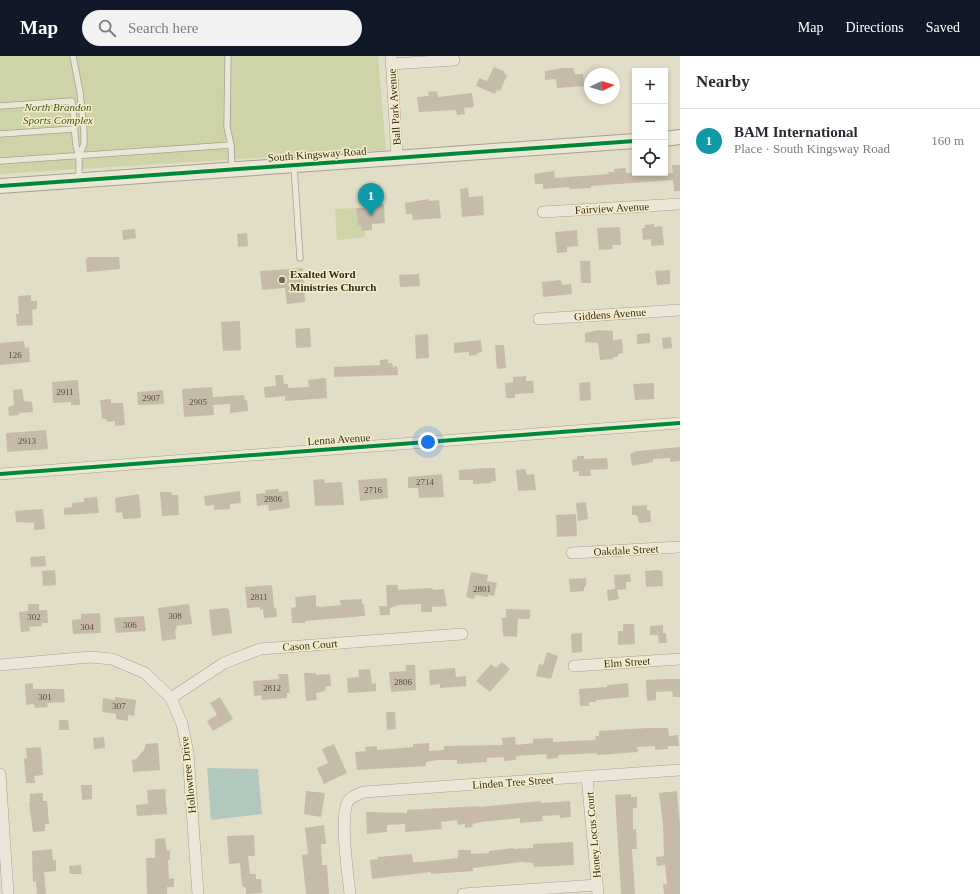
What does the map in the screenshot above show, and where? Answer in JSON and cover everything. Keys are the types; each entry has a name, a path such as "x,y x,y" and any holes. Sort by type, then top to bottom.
{"street":[{"path":"391,60 454,60"},
{"name":"Ball Park Avenue","path":"391,60 397,157"},
{"path":"668,138 680,137"},
{"name":"South Kingsway Road","path":"0,186 632,141"},
{"name":"Fairview Avenue","path":"543,212 680,204"},
{"name":"Giddens Avenue","path":"539,319 680,310"},
{"name":"Lenna Avenue","path":"0,474 680,423"},
{"name":"Oakdale Street","path":"572,553 680,547"},
{"name":"Cason Court","path":"171,698 224,663 260,649 462,634"},
{"name":"Hollowtree Drive","path":"0,665 90,657 112,659 145,673 171,698 182,724 188,753 198,894"},
{"name":"Elm Street","path":"574,666 680,659"},
{"name":"Linden Tree Street","path":"350,894 344,815 349,800 356,794 364,792 680,770"},
{"path":"0,774 2,834 8,894"},
{"name":"Honey Locus Court","path":"587,777 597,889"},
{"path":"463,894 597,889"}],"lane":[{"path":"73,56 80,92 84,132 84,144 79,156"},
{"path":"228,56 227,127 231,145 232,169"},
{"path":"0,106 72,101 76,146 79,156 79,180"},
{"path":"0,134 74,129"},
{"path":"0,161 231,145"},
{"path":"294,165 300,258"}],"green space":[{"name":"North Brandon Sports Complex","path":"0,56 378,56 386,150 0,174"},
{"path":"356,208 358,225 361,225 362,231 365,231 365,237 337,240 335,209"}],"shaded area":[{"path":"207,768 258,769 262,814 211,820"}],"building":[{"path":"494,67 505,72 504,74 507,75 500,91 497,90 495,94 476,86 479,78 487,81"},
{"path":"573,68 575,74 583,74 584,86 557,88 556,79 545,80 545,71"},
{"path":"437,91 438,97 472,93 474,107 464,108 465,114 457,115 456,110 419,112 417,97 429,96 428,92"},
{"path":"672,165 680,165 680,191 674,191 673,180 591,186 591,188 570,189 569,187 543,189 543,184 535,184 534,174 554,171 555,178 609,174 608,172 614,172 614,169 626,168 626,173 632,173 632,176 668,176 668,173 673,173"},
{"path":"468,188 469,197 483,196 484,215 462,217 460,189"},
{"path":"429,199 429,201 439,200 441,218 413,220 412,214 406,214 405,203"},
{"path":"374,204 384,204 385,223 372,224 372,230 362,231 361,225 358,225 356,208 374,207"},
{"path":"654,224 654,227 662,226 664,245 651,246 651,239 643,240 642,228 645,228 645,225"},
{"path":"620,227 621,245 612,245 613,249 599,250 597,228"},
{"path":"135,229 136,238 123,240 122,230"},
{"path":"577,230 578,246 567,247 567,252 557,253 555,232"},
{"path":"247,233 248,246 238,247 237,234"},
{"path":"89,257 119,257 120,269 87,272 86,259"},
{"path":"580,261 590,261 591,283 581,283"},
{"name":"Exalted Word Ministries Church","path":"303,268 305,302 287,304 285,288 262,290 260,271"},
{"path":"670,270 670,284 657,285 655,271"},
{"path":"419,274 420,286 400,287 399,275"},
{"path":"561,280 562,285 571,284 572,294 543,297 542,282"},
{"path":"31,295 31,301 37,301 37,309 32,310 33,325 17,326 16,314 19,314 18,296"},
{"path":"240,321 241,350 223,351 221,322"},
{"path":"310,328 311,347 296,348 295,329"},
{"path":"598,330 613,331 613,340 622,339 623,353 618,354 618,357 613,357 613,359 600,360 598,343 585,342 585,333"},
{"path":"650,333 650,343 637,344 637,334"},
{"path":"428,334 429,358 416,359 415,335"},
{"path":"671,337 672,348 663,349 662,338"},
{"path":"481,340 482,352 477,353 477,355 469,356 469,352 454,353 454,343"},
{"path":"24,341 25,348 29,347 30,362 0,365 0,343"},
{"path":"495,345 504,345 506,368 497,369"},
{"path":"388,359 388,363 392,363 393,367 397,366 398,375 334,377 334,367 380,365 380,360"},
{"path":"275,375 283,375 284,384 288,384 288,388 309,387 308,380 326,378 327,398 285,401 285,396 265,398 264,387 276,386"},
{"path":"526,376 526,381 533,381 534,393 515,394 515,398 506,398 505,383 513,382 513,377"},
{"path":"78,380 80,405 71,405 71,402 53,403 52,382"},
{"path":"590,382 591,400 580,401 579,383"},
{"path":"654,383 654,399 635,400 633,384"},
{"path":"212,387 213,397 244,395 245,400 247,400 248,411 230,413 230,404 213,405 214,415 184,417 182,389"},
{"path":"22,389 24,401 32,402 33,412 19,413 19,415 9,416 8,407 14,405 13,390"},
{"path":"163,390 164,404 138,405 137,392"},
{"path":"111,399 111,403 123,403 125,425 115,426 115,421 107,422 106,419 102,419 100,400"},
{"path":"46,430 48,449 7,452 6,433"},
{"path":"680,447 680,461 670,462 670,458 653,459 653,462 632,466 630,454 637,451"},
{"path":"577,456 584,456 584,459 607,458 608,469 590,470 591,476 579,476 579,471 573,472 572,460 577,459"},
{"path":"495,468 496,481 491,481 492,483 473,484 473,480 459,480 459,470"},
{"path":"525,469 527,475 534,474 536,490 518,491 516,470"},
{"path":"442,474 444,497 419,498 418,488 408,488 408,477"},
{"path":"387,478 388,498 360,501 358,480"},
{"path":"324,479 325,483 342,482 344,505 315,506 313,480"},
{"path":"279,489 279,492 288,491 290,508 269,511 268,505 257,506 256,494 266,493 265,490"},
{"path":"240,491 241,503 230,504 230,509 214,510 214,505 205,506 204,496"},
{"path":"160,492 171,492 172,495 178,495 179,515 162,516"},
{"path":"139,494 141,518 123,519 122,512 116,513 115,498"},
{"path":"97,497 99,513 64,515 64,508 72,507 72,503 84,502 84,498"},
{"path":"586,502 588,519 578,521 576,503"},
{"path":"647,505 647,510 650,510 651,522 639,523 637,515 632,515 632,506"},
{"path":"43,509 45,529 34,530 34,523 16,522 15,511"},
{"path":"576,514 577,536 557,537 556,515"},
{"path":"45,556 46,566 31,567 30,557"},
{"path":"55,570 56,585 43,586 42,571"},
{"path":"645,571 662,571 663,586 646,587"},
{"path":"471,572 488,575 487,581 497,583 494,596 488,595 488,597 476,595 474,599 466,597"},
{"path":"630,574 631,582 626,582 626,589 617,590 619,599 608,601 607,590 615,589 614,575"},
{"path":"586,578 586,587 584,587 584,591 570,592 569,579"},
{"path":"272,585 274,608 276,608 277,617 264,618 263,609 260,610 260,607 247,608 245,587"},
{"path":"386,585 398,585 398,590 432,588 433,590 444,589 447,606 432,607 432,612 421,612 421,604 399,605 390,608 390,615 380,615 379,606 387,606"},
{"path":"316,595 316,606 320,607 341,605 340,600 362,599 365,616 305,621 305,623 292,623 291,608 296,607 295,597"},
{"path":"28,604 39,604 39,610 47,610 48,623 42,623 42,626 29,627 30,631 21,632 19,612 28,611"},
{"path":"189,604 192,624 176,626 176,639 162,641 158,608"},
{"path":"229,609 232,633 212,636 209,610"},
{"path":"506,609 530,610 530,619 518,619 517,637 503,636 502,618 506,618"},
{"path":"100,613 101,633 73,634 72,620 81,619 81,614"},
{"path":"144,616 146,631 116,633 114,618"},
{"path":"623,624 634,624 635,644 618,645 618,631 623,631"},
{"path":"663,625 663,633 666,633 667,643 659,643 658,635 650,635 650,626"},
{"path":"582,633 582,652 572,653 571,634"},
{"path":"547,652 558,656 551,679 536,676 539,664 543,665"},
{"path":"502,662 510,669 490,692 476,681 491,664 496,668"},
{"path":"406,665 415,665 416,690 391,692 389,672 406,671"},
{"path":"455,668 456,677 466,676 466,686 440,688 440,684 430,685 429,670"},
{"path":"370,669 372,684 376,683 376,691 348,693 347,678 359,677 358,670"},
{"path":"304,673 316,673 316,675 330,674 331,686 326,686 325,691 316,693 317,700 306,701"},
{"path":"278,674 288,674 290,693 287,693 287,698 262,700 261,695 254,696 253,681 279,679"},
{"path":"680,679 680,697 673,697 672,691 656,692 656,700 647,701 646,680"},
{"path":"33,683 33,689 64,689 65,702 47,703 48,707 35,708 34,704 26,705 25,684"},
{"path":"628,683 629,697 596,700 596,702 589,702 589,706 580,706 579,689 607,687 607,685"},
{"path":"115,697 136,700 134,716 128,715 128,721 116,719 116,714 102,712 103,698 115,700"},
{"path":"220,697 233,719 213,731 207,721 217,715 210,703"},
{"path":"386,712 395,712 396,729 387,730"},
{"path":"59,720 68,720 69,730 59,730"},
{"path":"668,728 669,736 678,735 679,746 668,746 668,749 655,750 655,746 637,747 638,752 597,755 597,753 558,755 558,758 547,759 546,754 516,756 516,760 504,761 504,757 487,758 487,762 457,764 457,760 438,760 426,762 426,766 357,770 355,752 366,751 365,747 377,746 377,750 413,747 413,744 429,743 429,751 444,750 444,746 503,745 502,738 515,737 516,745 533,743 533,739 553,738 553,742 596,740 595,736 599,736 599,731"},
{"path":"104,737 105,748 94,749 93,738"},
{"path":"158,743 160,770 133,772 132,760 136,759 144,750 146,744"},
{"path":"334,744 347,773 324,784 317,768 328,763 322,749"},
{"path":"41,747 43,775 34,776 35,783 26,783 24,759 27,758 26,748"},
{"path":"81,785 92,785 92,799 82,800"},
{"path":"165,789 167,814 137,816 136,805 148,804 147,790"},
{"path":"306,791 325,793 321,817 304,814"},
{"path":"677,791 680,826 680,894 664,894 663,884 667,884 665,865 657,866 656,857 664,856 663,824 659,793"},
{"path":"43,793 43,801 47,801 49,824 45,824 45,831 33,832 29,803 30,794"},
{"path":"631,794 631,797 637,797 637,808 633,808 633,829 636,829 637,849 632,849 635,894 621,894 615,795"},
{"path":"541,801 541,803 570,801 571,817 560,818 560,815 542,816 543,821 520,823 520,818 481,822 472,824 473,827 465,828 465,824 458,825 457,820 441,822 442,829 405,832 405,824 387,825 387,832 367,834 366,812 407,813 407,810 479,807"},
{"path":"324,825 326,844 321,844 322,865 327,865 329,894 306,894 302,855 308,854 305,828"},
{"path":"254,835 255,856 248,856 250,874 256,874 256,879 261,879 262,893 246,894 246,888 242,886 240,863 229,864 227,836"},
{"path":"165,838 167,851 170,850 170,860 168,860 169,879 174,878 174,887 167,887 167,894 147,894 146,858 155,858 155,839"},
{"path":"573,842 574,865 534,867 533,863 521,862 473,868 473,871 431,874 431,872 372,879 370,860 378,859 378,857 412,854 413,862 421,862 458,858 458,850 471,850 471,854 489,853 489,851 513,848 533,848 533,844"},
{"path":"52,849 53,860 56,860 56,871 44,872 46,894 37,894 36,881 33,882 32,851"},
{"path":"81,865 82,874 70,874 69,866"}],"cycle path":[{"path":"0,186 632,141"},
{"path":"0,474 680,423"}],"place":[{"name":"BAM International","path":"371,216"},
{"name":"Exalted Word Ministries Church","path":"282,280"}]}
